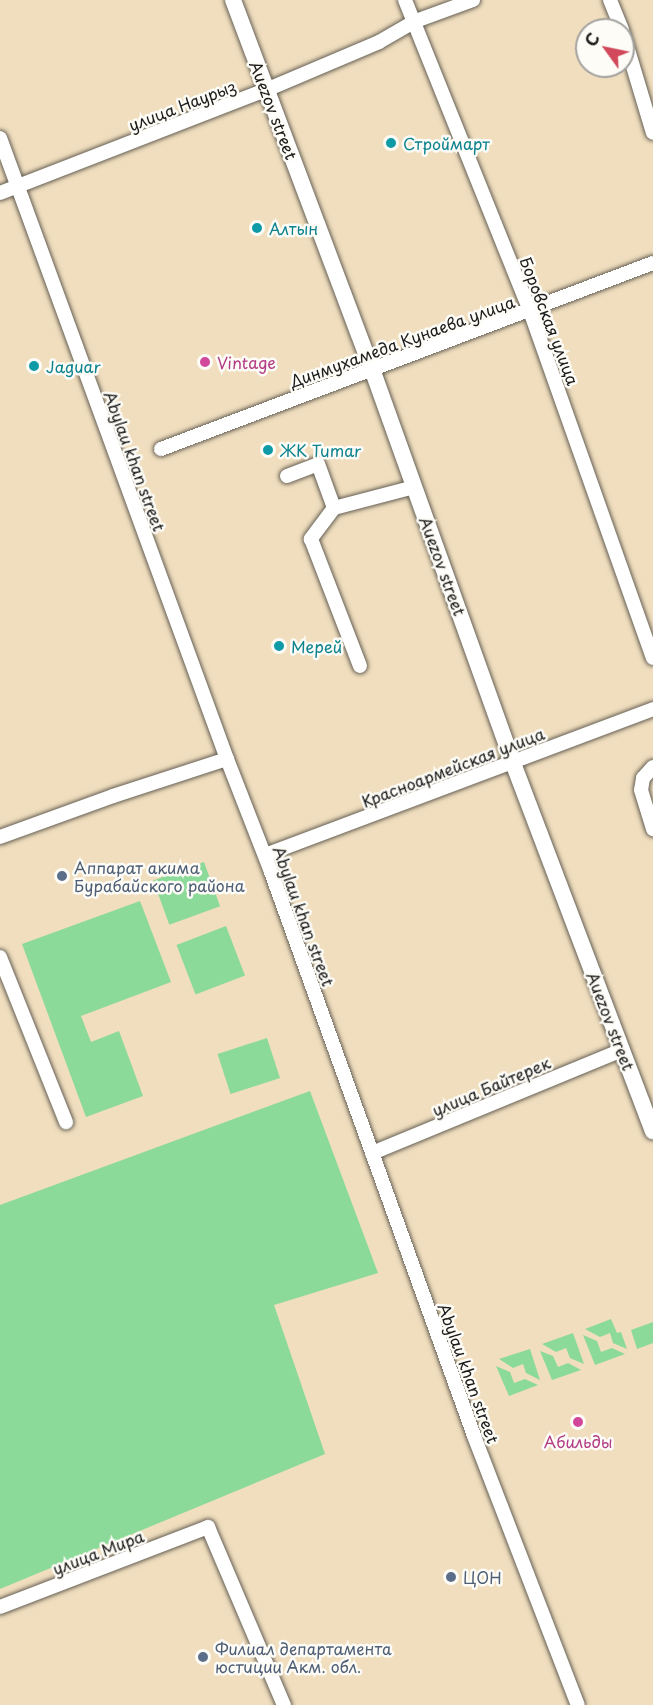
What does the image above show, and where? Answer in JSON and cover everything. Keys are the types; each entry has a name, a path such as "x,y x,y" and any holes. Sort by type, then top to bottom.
{"main road":[{"name":"Auezov street","path":"233,0 372,369 513,763 653,1131"}],"street":[{"name":"Боровская улица","path":"405,0 530,311 653,658"},
{"name":"улица Наурыз","path":"0,194 266,90 379,42 413,21 473,0"},
{"path":"610,0 617,18"},
{"path":"635,74 653,133"},
{"name":"Abylau khan street","path":"0,138 227,759 265,855 469,1423 578,1705"},
{"name":"Динмухамеда Кунаева улица","path":"161,449 653,263"},
{"path":"287,476 318,464 334,508"},
{"path":"360,666 311,539 334,508 414,487"},
{"name":"Красноармейская улица","path":"265,855 653,709"},
{"path":"0,837 113,795 227,759"},
{"path":"653,767 643,778 641,790 653,829"},
{"path":"1,961 66,1122"},
{"name":"улица Байтерек","path":"372,1153 622,1050"},
{"name":"улица Мира","path":"0,1607 208,1527 284,1705"}],"green space":[{"path":"204,862 220,906 169,925 153,880"},
{"path":"140,901 171,982 81,1016 91,1042 119,1031 143,1096 86,1117 22,944"},
{"path":"226,926 245,975 196,994 177,945"},
{"path":"267,1038 280,1078 231,1094 218,1054"},
{"path":"310,1091 378,1273 274,1305 325,1454 0,1589 0,1205"},
{"path":"611,1319 617,1333 621,1332 627,1349 613,1343 610,1333 600,1337 585,1329"},
{"path":"653,1322 653,1343 637,1349 631,1330"},
{"path":"573,1333 584,1364 570,1358 566,1348 556,1352 542,1344"},
{"path":"583,1335 597,1341 601,1352 612,1348 625,1354 595,1365"},
{"path":"530,1349 540,1380 526,1373 523,1364 513,1368 499,1359"},
{"path":"540,1351 553,1356 558,1367 568,1363 581,1370 552,1380"},
{"path":"496,1366 510,1372 514,1383 525,1379 538,1385 509,1396"}],"place":[{"name":"Строймарт","path":"391,143"},
{"name":"Алтын","path":"257,228"},
{"name":"Vintage","path":"205,362"},
{"name":"Jaguar","path":"34,366"},
{"name":"ЖК Tumar","path":"268,450"},
{"name":"Мерей","path":"279,646"},
{"name":"Аппарат акима Бурабайского района","path":"62,876"},
{"name":"Абильды","path":"578,1422"},
{"name":"ЦОН","path":"451,1577"},
{"name":"Филиал департамента юстиции Акм. обл.","path":"203,1657"}]}
